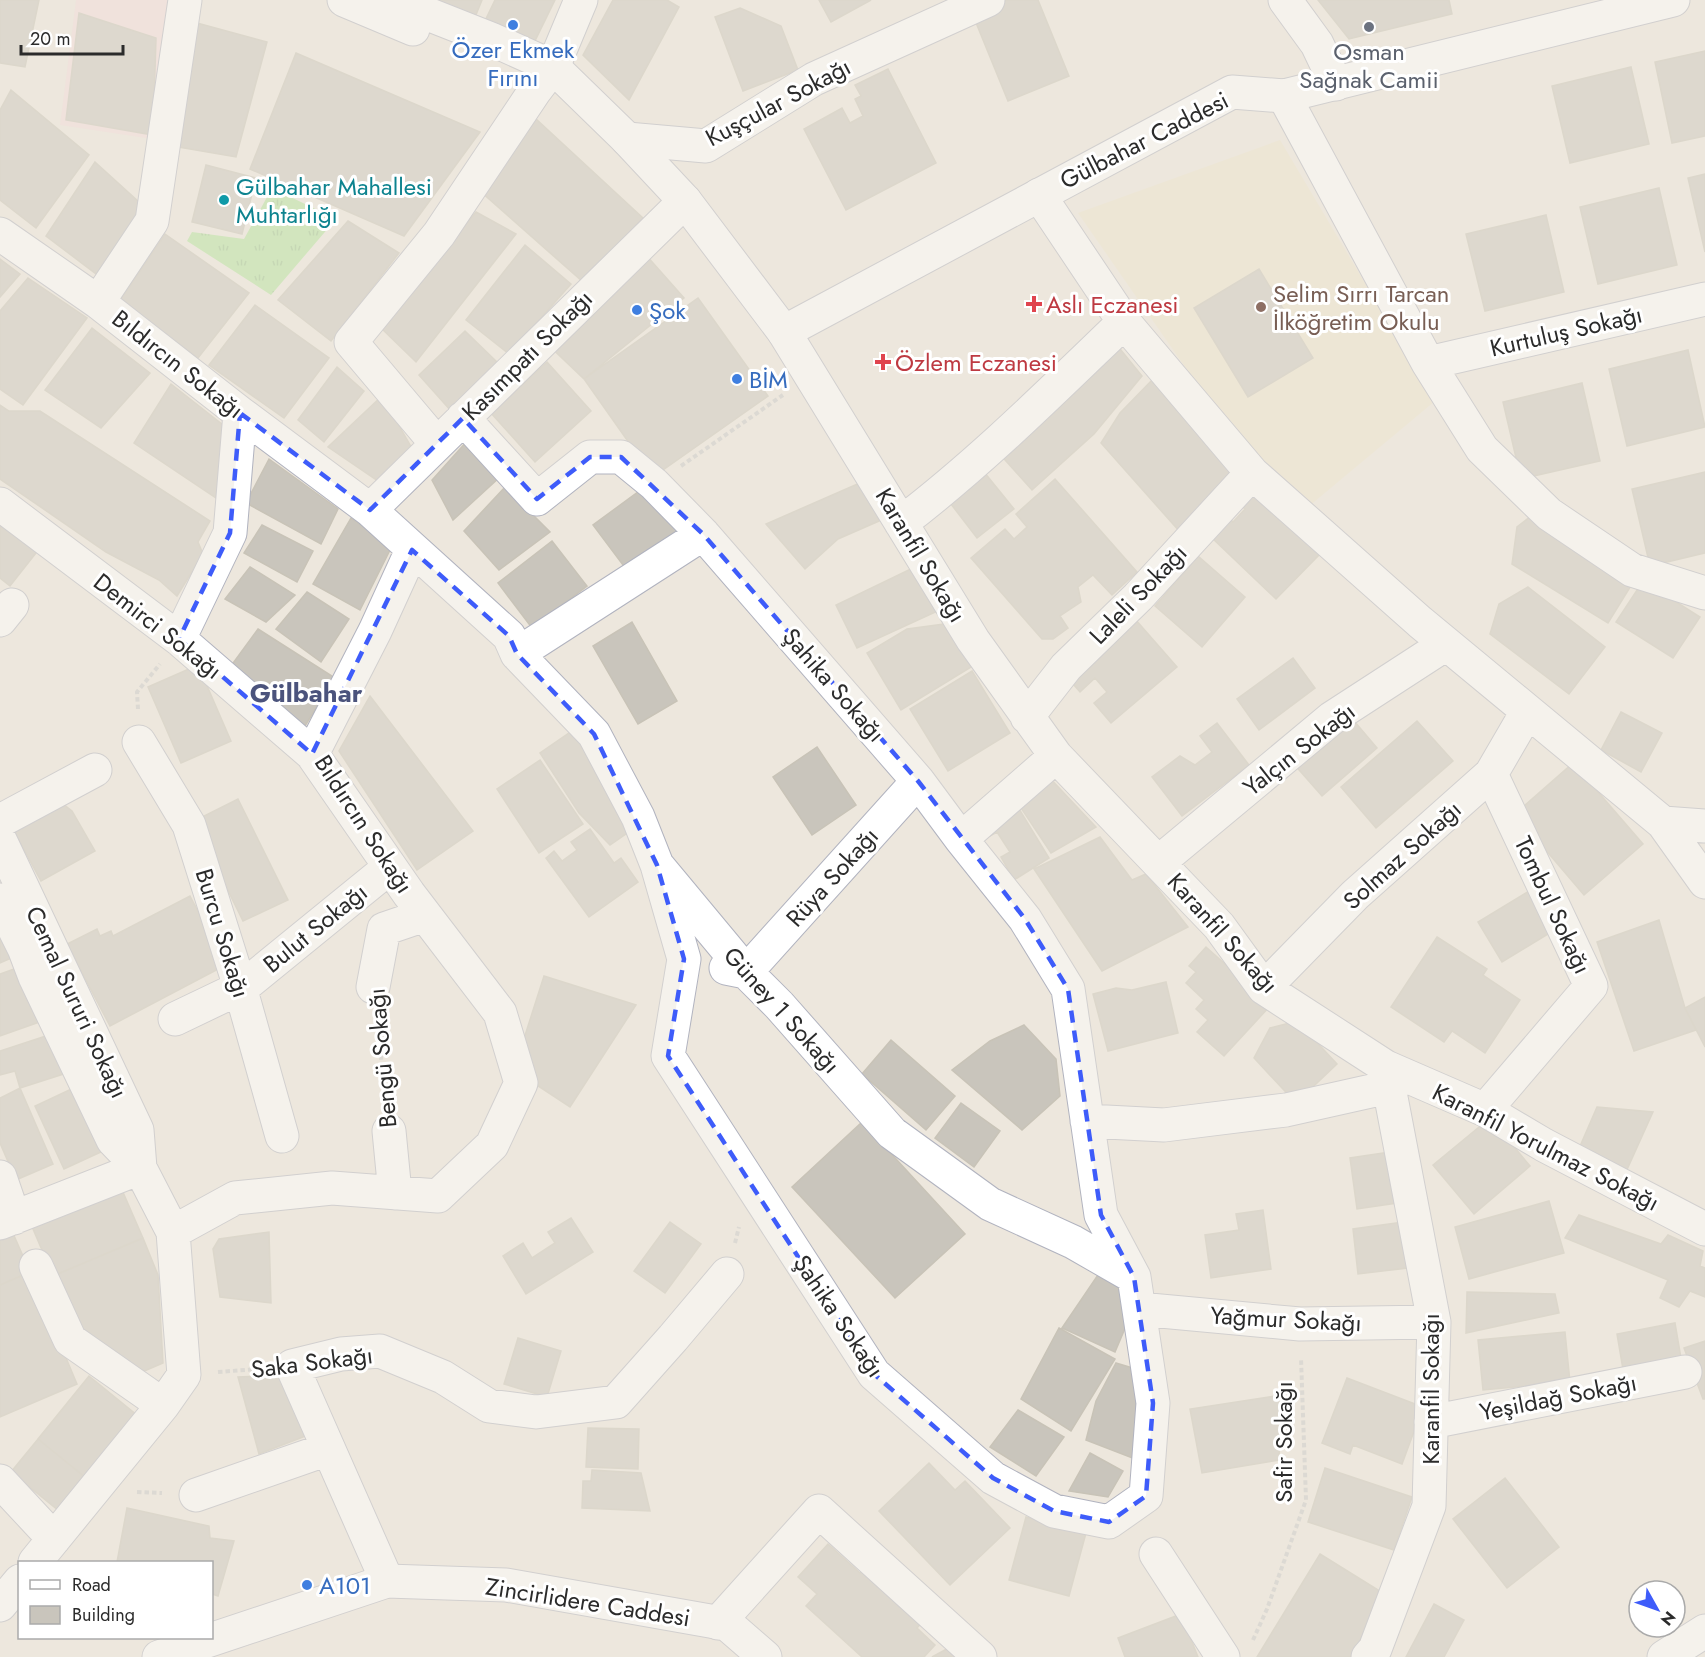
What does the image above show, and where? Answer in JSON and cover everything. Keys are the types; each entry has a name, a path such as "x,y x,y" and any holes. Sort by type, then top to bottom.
{"street":[{"path":"98,302 152,221 185,0"},
{"path":"344,0 547,74 679,206"},
{"path":"392,0 491,39 547,74 627,139 679,206"},
{"path":"437,444 351,342 439,234 547,74 581,0"},
{"name":"Kuşçular Sokağı","path":"627,139 706,146 814,79 988,0"},
{"path":"1285,0 1317,44 1336,84"},
{"name":"Gülbahar Caddesi","path":"784,332 1232,92 1284,96 1674,0"},
{"path":"1284,96 1428,363 1482,449 1549,514 1632,570 1705,593"},
{"path":"1039,195 1124,322 1252,473 1446,644 1664,823 1705,882"},
{"name":"Karanfil Sokağı","path":"679,206 720,248 784,332 973,640 1056,756 1219,926 1264,988 1387,1077 1434,1322 1429,1506 1375,1649 1368,1657"},
{"name":"Kasımpatı Sokağı","path":"370,510 679,206"},
{"name":"Bıldırcın Sokağı","path":"0,234 98,302 240,413 370,510 412,550 375,631 312,754 390,867 500,1013 521,1083 492,1145 438,1196 332,1188 235,1198 173,1232"},
{"name":"Kurtuluş Sokağı","path":"1428,363 1705,299"},
{"path":"901,524 942,492 1000,441 1124,322"},
{"path":"179,639 230,533 240,413"},
{"name":"Şahika Sokağı","path":"463,418 537,499 590,457 621,457 654,484 703,534 918,782 1025,919 1068,989 1101,1215 1134,1277 1153,1403 1146,1496 1109,1522 1054,1510 993,1478 874,1374 668,1056 684,959 657,865"},
{"name":"Laleli Sokağı","path":"1027,717 1066,667 1138,597 1252,473"},
{"name":"Demirci Sokağı","path":"0,504 179,639 312,754"},
{"path":"517,654 703,534"},
{"name":"Güney 1 Sokağı","path":"412,550 509,636 517,654 594,734 638,817 657,865 746,972 779,1005 892,1133 990,1203 1073,1242 1134,1277"},
{"name":"Yalçın Sokağı","path":"1159,862 1332,718 1446,644"},
{"name":"Solmaz Sokağı","path":"1264,988 1355,895 1491,774 1527,712"},
{"name":"Burcu Sokağı","path":"139,742 189,825 240,987 282,1136"},
{"path":"961,839 1056,756"},
{"path":"0,821 96,770"},
{"name":"Tombul Sokağı","path":"1485,1110 1591,986 1491,774"},
{"name":"Rüya Sokağı","path":"746,972 918,782"},
{"path":"1664,823 1705,826"},
{"name":"Cemal Sururi Sokağı","path":"0,840 137,1130 140,1168"},
{"name":"Bulut Sokağı","path":"175,1018 240,987 390,867"},
{"name":"Cemal Sururi Sokağı","path":"0,900 24,948 34,978 113,1140 140,1168 173,1232 184,1375"},
{"name":"Bengü Sokağı","path":"373,987 384,929 425,915"},
{"path":"684,959 746,972"},
{"path":"1087,1121 1164,1125 1286,1110 1387,1077"},
{"name":"Karanfil Yorulmaz Sokağı","path":"1387,1077 1485,1110 1544,1145 1705,1229"},
{"name":"Bengü Sokağı","path":"389,1131 395,1193"},
{"path":"0,1177 7,1221 140,1168"},
{"path":"36,1266 70,1340 163,1406"},
{"name":"Saka Sokağı","path":"292,1366 340,1354 380,1351 443,1377 489,1406 536,1412 616,1402 727,1274"},
{"name":"Yağmur Sokağı","path":"1139,1309 1300,1324 1434,1322"},
{"path":"292,1366 387,1581"},
{"name":"Yeşildağ Sokağı","path":"1431,1422 1685,1372"},
{"path":"0,1481 44,1551 163,1406 184,1375"},
{"path":"196,1495 328,1449"},
{"path":"717,1623 819,1511 980,1657"},
{"path":"1156,1554 1236,1652"},
{"name":"Zincirlidere Caddesi","path":"159,1657 387,1581 506,1585 727,1624 765,1657"},
{"path":"0,1605 18,1583"},
{"path":"1664,1657 1705,1631"}],"path":[{"path":"654,484 811,376"},
{"name":"Bengü Sokağı","path":"373,987 389,1131"},
{"name":"Safir Sokağı","path":"1236,1652 1267,1609 1306,1500 1300,1324"},
{"name":"Saka Sokağı","path":"184,1375 292,1366"}],"highlighted area":[{"path":"240,413 370,510 463,418 537,499 590,457 621,457 703,534 918,781 1025,919 1068,989 1101,1215 1134,1277 1153,1403 1146,1496 1109,1522 1054,1511 993,1478 874,1374 668,1056 684,959 657,865 594,734 517,654 509,636 412,550 312,754 179,639 230,533"}],"shaded area":[{"path":"76,0 175,0 159,140 60,125"},
{"name":"Selim Sırrı Tarcan İlköğretim Okulu","path":"1280,140 1435,401 1308,507 1267,485 1078,213"}],"green space":[{"path":"272,188 336,219 271,295 187,241 192,232 244,239"}],"building":[{"path":"0,0 39,0 25,67 0,63"},
{"path":"403,0 482,0 471,27"},
{"path":"495,0 555,0 532,47 484,23"},
{"path":"613,0 667,0 679,7 629,100 583,55"},
{"path":"819,0 871,0 831,22"},
{"path":"1004,0 1038,0 1069,76 1008,101 972,13"},
{"name":"Osman Sağnak Camii","path":"1318,0 1449,0 1452,14 1349,39"},
{"path":"740,8 781,26 798,70 743,91 715,17"},
{"path":"79,13 156,38 153,135 66,120"},
{"path":"186,20 267,42 236,157 166,145"},
{"path":"1705,51 1705,136 1672,143 1655,62"},
{"path":"296,53 480,132 404,236 250,169"},
{"path":"1631,67 1649,144 1570,163 1552,86"},
{"path":"888,69 936,163 846,210 804,129 842,108 850,123 863,116 855,99 861,96 855,85"},
{"path":"11,90 89,155 36,228 0,200 0,110"},
{"path":"535,118 643,218 583,282 481,192"},
{"path":"95,162 149,211 100,277 46,236"},
{"name":"Gülbahar Mahallesi Muhtarlığı","path":"206,165 256,178 242,234 192,222"},
{"path":"1705,174 1705,252 1688,178"},
{"path":"1659,188 1677,265 1598,284 1580,207"},
{"path":"476,212 516,234 416,362 380,327"},
{"path":"1546,215 1564,292 1485,311 1466,234"},
{"path":"348,221 399,253 331,341 278,300"},
{"path":"165,234 249,293 198,358 120,300"},
{"path":"525,245 571,284 509,354 466,320"},
{"path":"638,246 684,298 584,379 542,339"},
{"path":"0,259 20,274 0,297"},
{"path":"1259,269 1313,358 1248,397 1194,308"},
{"path":"28,278 87,318 23,405 0,389 0,311"},
{"path":"698,298 768,396 653,477 584,379"},
{"path":"255,305 329,358 284,418 209,365"},
{"path":"92,328 150,373 101,428 45,390"},
{"path":"465,331 498,363 451,411 419,375"},
{"path":"1116,344 1142,376 1094,434 1032,490 997,451"},
{"path":"1688,350 1705,427 1627,446 1609,369"},
{"path":"547,362 591,411 535,462 491,413"},
{"path":"337,367 364,391 324,442 298,420"},
{"path":"1152,380 1240,480 1180,532 1101,443 1120,413"},
{"path":"1582,383 1600,461 1521,479 1503,402"},
{"path":"171,384 227,428 216,498 134,443"},
{"path":"382,396 413,450 378,481 328,447"},
{"path":"0,405 9,411 40,411 210,521 198,542 203,554 177,596 159,580 106,552 0,479"},
{"path":"469,439 500,477 453,520 432,480"},
{"path":"269,459 338,509 321,544 246,503"},
{"path":"980,467 1014,509 977,538 944,495"},
{"path":"1705,472 1705,553 1650,566 1632,489"},
{"path":"1055,479 1137,572 1112,595 1093,575 1078,587 1081,602 1060,616 1068,628 1053,639 1042,639 971,558 1005,529 1014,539 1027,527 1016,514"},
{"path":"862,482 879,521 838,539 805,569 766,524"},
{"path":"646,486 685,538 632,577 593,525"},
{"path":"505,487 550,532 499,570 464,531"},
{"path":"1253,488 1321,553 1276,599 1211,537 1229,518 1233,522 1245,509 1239,503"},
{"path":"1535,513 1637,576 1608,623 1512,564 1517,527"},
{"path":"351,518 392,546 360,610 313,584"},
{"path":"0,520 40,548 10,586 0,578"},
{"path":"262,525 313,551 297,582 244,553"},
{"path":"552,541 587,586 532,628 498,583"},
{"path":"1198,556 1245,597 1202,647 1155,606"},
{"path":"919,565 940,610 857,648 836,605"},
{"path":"250,567 295,595 266,622 225,599"},
{"path":"1643,581 1700,617 1673,658 1616,622"},
{"path":"1528,587 1605,647 1569,694 1490,634 1499,604"},
{"path":"307,592 349,619 321,662 276,629"},
{"path":"1135,619 1177,667 1111,723 1094,703 1107,692 1095,678 1080,692 1067,677"},
{"path":"632,622 677,701 638,724 593,646"},
{"path":"951,623 976,664 901,710 867,653 907,629"},
{"path":"258,629 335,678 303,729 231,666"},
{"path":"1293,658 1315,688 1259,730 1237,699"},
{"path":"198,665 231,741 181,763 148,687"},
{"path":"972,671 1010,733 948,771 910,709"},
{"path":"370,696 473,831 417,870 339,751"},
{"path":"1621,712 1662,733 1641,772 1601,750"},
{"path":"1349,715 1377,748 1322,796 1293,763"},
{"path":"1417,721 1453,761 1376,828 1341,787"},
{"path":"1217,723 1249,765 1182,816 1152,777 1180,756 1195,765 1212,752 1200,736"},
{"path":"579,726 636,827 610,845 579,813 540,753"},
{"path":"817,747 856,805 812,835 773,777"},
{"path":"540,760 583,824 539,853 497,789"},
{"path":"1573,763 1643,844 1584,895 1515,814"},
{"path":"1046,774 1096,827 1051,853 1015,799"},
{"path":"238,799 288,900 243,921 194,821"},
{"path":"58,800 72,811 95,851 41,881 11,826"},
{"path":"1016,804 1049,858 1014,880 1001,857 1010,852 997,832 990,836 983,824"},
{"path":"590,829 614,863 621,858 638,882 589,917 546,858 554,851 562,861 577,850 571,842"},
{"path":"1100,837 1132,880 1146,874 1188,927 1102,971 1034,869"},
{"path":"1534,888 1558,928 1502,962 1478,922"},
{"path":"190,896 226,965 110,1026 67,944 97,929 100,936 111,931 113,936"},
{"path":"0,913 21,954 0,963"},
{"path":"1659,920 1685,1008 1696,1030 1634,1051 1597,942"},
{"path":"1437,937 1487,969 1483,975 1520,1000 1485,1053 1452,1031 1444,1042 1391,1007"},
{"path":"1206,947 1271,1005 1224,1056 1197,1032 1208,1020 1196,1009 1204,1000 1186,983 1196,972 1189,966"},
{"path":"28,964 48,1019 0,1036 0,974"},
{"path":"544,976 636,1005 570,1107 526,1078 520,1051"},
{"path":"1166,982 1178,1033 1108,1051 1093,994 1116,988 1132,990"},
{"path":"1705,997 1705,1047 1685,1008"},
{"path":"1297,1021 1337,1064 1296,1103 1254,1058 1270,1028"},
{"path":"1024,1025 1056,1059 1060,1096 1022,1130 952,1070 990,1041"},
{"path":"58,1032 70,1072 20,1088 15,1071 0,1075 0,1051"},
{"path":"891,1040 955,1096 926,1130 862,1074"},
{"path":"82,1084 112,1147 64,1169 35,1106"},
{"path":"20,1088 53,1164 16,1180 0,1143 0,1098"},
{"path":"961,1103 1000,1131 974,1167 935,1138"},
{"path":"1597,1107 1653,1112 1625,1174 1577,1153"},
{"path":"1490,1118 1530,1166 1474,1214 1433,1165"},
{"path":"862,1122 965,1234 895,1298 792,1187"},
{"path":"1396,1151 1404,1202 1357,1209 1350,1158"},
{"path":"119,1183 143,1238 53,1276 30,1222"},
{"path":"1549,1201 1564,1253 1469,1279 1455,1227"},
{"path":"1263,1210 1271,1269 1211,1278 1205,1235 1239,1230 1236,1214"},
{"path":"1579,1215 1661,1244 1668,1235 1703,1251 1700,1266 1705,1268 1705,1297 1690,1291 1679,1307 1660,1298 1668,1280 1565,1238"},
{"path":"571,1218 593,1252 526,1294 503,1256 523,1243 532,1258 555,1243 548,1232"},
{"path":"1410,1221 1416,1267 1358,1274 1353,1229"},
{"path":"670,1222 701,1244 665,1293 634,1271"},
{"path":"12,1231 30,1272 0,1285 0,1236"},
{"path":"269,1232 271,1303 220,1297 213,1249 219,1239"},
{"path":"143,1238 158,1275 163,1363 133,1376 78,1339 53,1276"},
{"path":"1102,1269 1119,1288 1129,1319 1115,1352 1062,1328"},
{"path":"30,1272 77,1384 0,1417 0,1285"},
{"path":"1467,1292 1555,1294 1559,1313 1466,1333"},
{"path":"1675,1323 1683,1370 1625,1381 1617,1334"},
{"path":"1059,1328 1115,1359 1071,1431 1021,1399"},
{"path":"1565,1332 1570,1382 1483,1390 1478,1340"},
{"path":"518,1338 561,1351 547,1397 504,1384"},
{"path":"1705,1341 1705,1399 1703,1399 1684,1348"},
{"path":"1116,1363 1143,1371 1135,1459 1086,1440 1096,1401"},
{"path":"281,1375 308,1435 259,1454 238,1377"},
{"path":"89,1376 137,1415 86,1478 38,1439"},
{"path":"1347,1378 1431,1410 1416,1426 1402,1464 1353,1445 1350,1454 1322,1443"},
{"path":"1281,1395 1279,1460 1202,1473 1190,1409"},
{"path":"1018,1410 1064,1437 1036,1476 990,1447"},
{"path":"588,1428 639,1429 638,1469 586,1467"},
{"path":"38,1439 86,1478 59,1511 11,1472"},
{"path":"1090,1453 1123,1471 1108,1497 1069,1491"},
{"path":"929,1463 955,1490 965,1481 1010,1528 950,1585 879,1511"},
{"path":"1325,1468 1412,1497 1394,1550 1308,1522"},
{"path":"592,1470 641,1473 650,1511 582,1508 583,1481 591,1481"},
{"path":"1505,1478 1559,1547 1507,1588 1453,1519"},
{"path":"127,1508 209,1526 210,1538 234,1541 218,1596 213,1594 213,1561 117,1561"},
{"path":"1026,1517 1086,1533 1069,1596 1009,1580"},
{"path":"828,1544 860,1573 865,1567 924,1620 917,1628 935,1645 924,1657 862,1657 806,1606 817,1594 798,1577"},
{"path":"1320,1554 1391,1598 1352,1657 1257,1657"},
{"path":"1434,1604 1464,1620 1444,1657 1406,1657"},
{"path":"1181,1614 1198,1657 1125,1657 1118,1638"},
{"path":"956,1644 969,1657 932,1657"}],"place":[{"name":"Özer Ekmek Fırını","path":"513,25"},
{"name":"Osman Sağnak Camii","path":"1369,27"},
{"name":"Gülbahar Mahallesi Muhtarlığı","path":"224,200"},
{"name":"Aslı Eczanesi","path":"1034,304"},
{"name":"Selim Sırrı Tarcan İlköğretim Okulu","path":"1261,307"},
{"name":"Şok","path":"637,310"},
{"name":"Özlem Eczanesi","path":"883,362"},
{"name":"BİM","path":"737,379"},
{"name":"А101","path":"307,1585"}],"district":[{"name":"Gülbahar","path":"306,693"}]}
